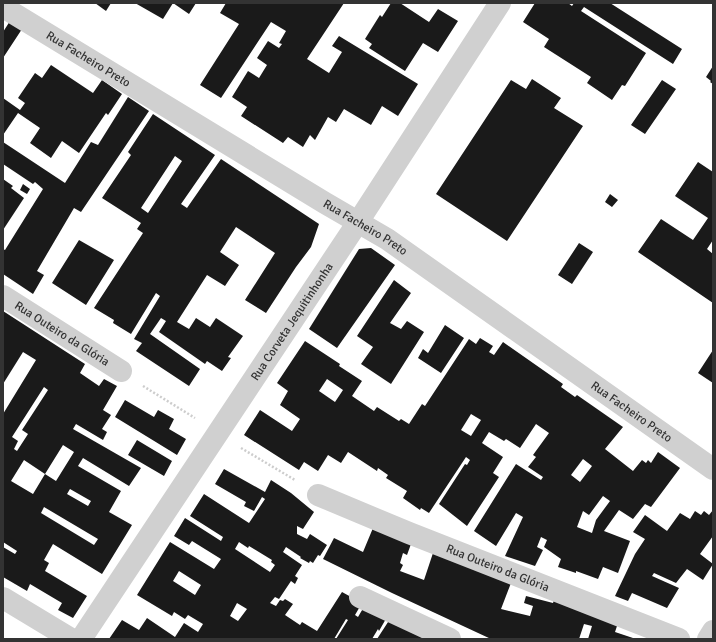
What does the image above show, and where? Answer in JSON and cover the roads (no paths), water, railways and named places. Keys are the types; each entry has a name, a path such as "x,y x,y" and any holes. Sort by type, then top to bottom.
{"street":[{"name":"Rua Corveta Jequitinhonha","path":"81,639 358,222 500,3"},
{"name":"Rua Facheiro Preto","path":"3,7 318,199 387,239 713,469"},
{"name":"Rua Outeiro da Glória","path":"3,296 121,371"},
{"name":"Rua Outeiro da Glória","path":"318,495 516,576 679,639"},
{"path":"360,597 450,639"},
{"path":"3,598 71,639"},
{"path":"708,639 713,631"}]}
